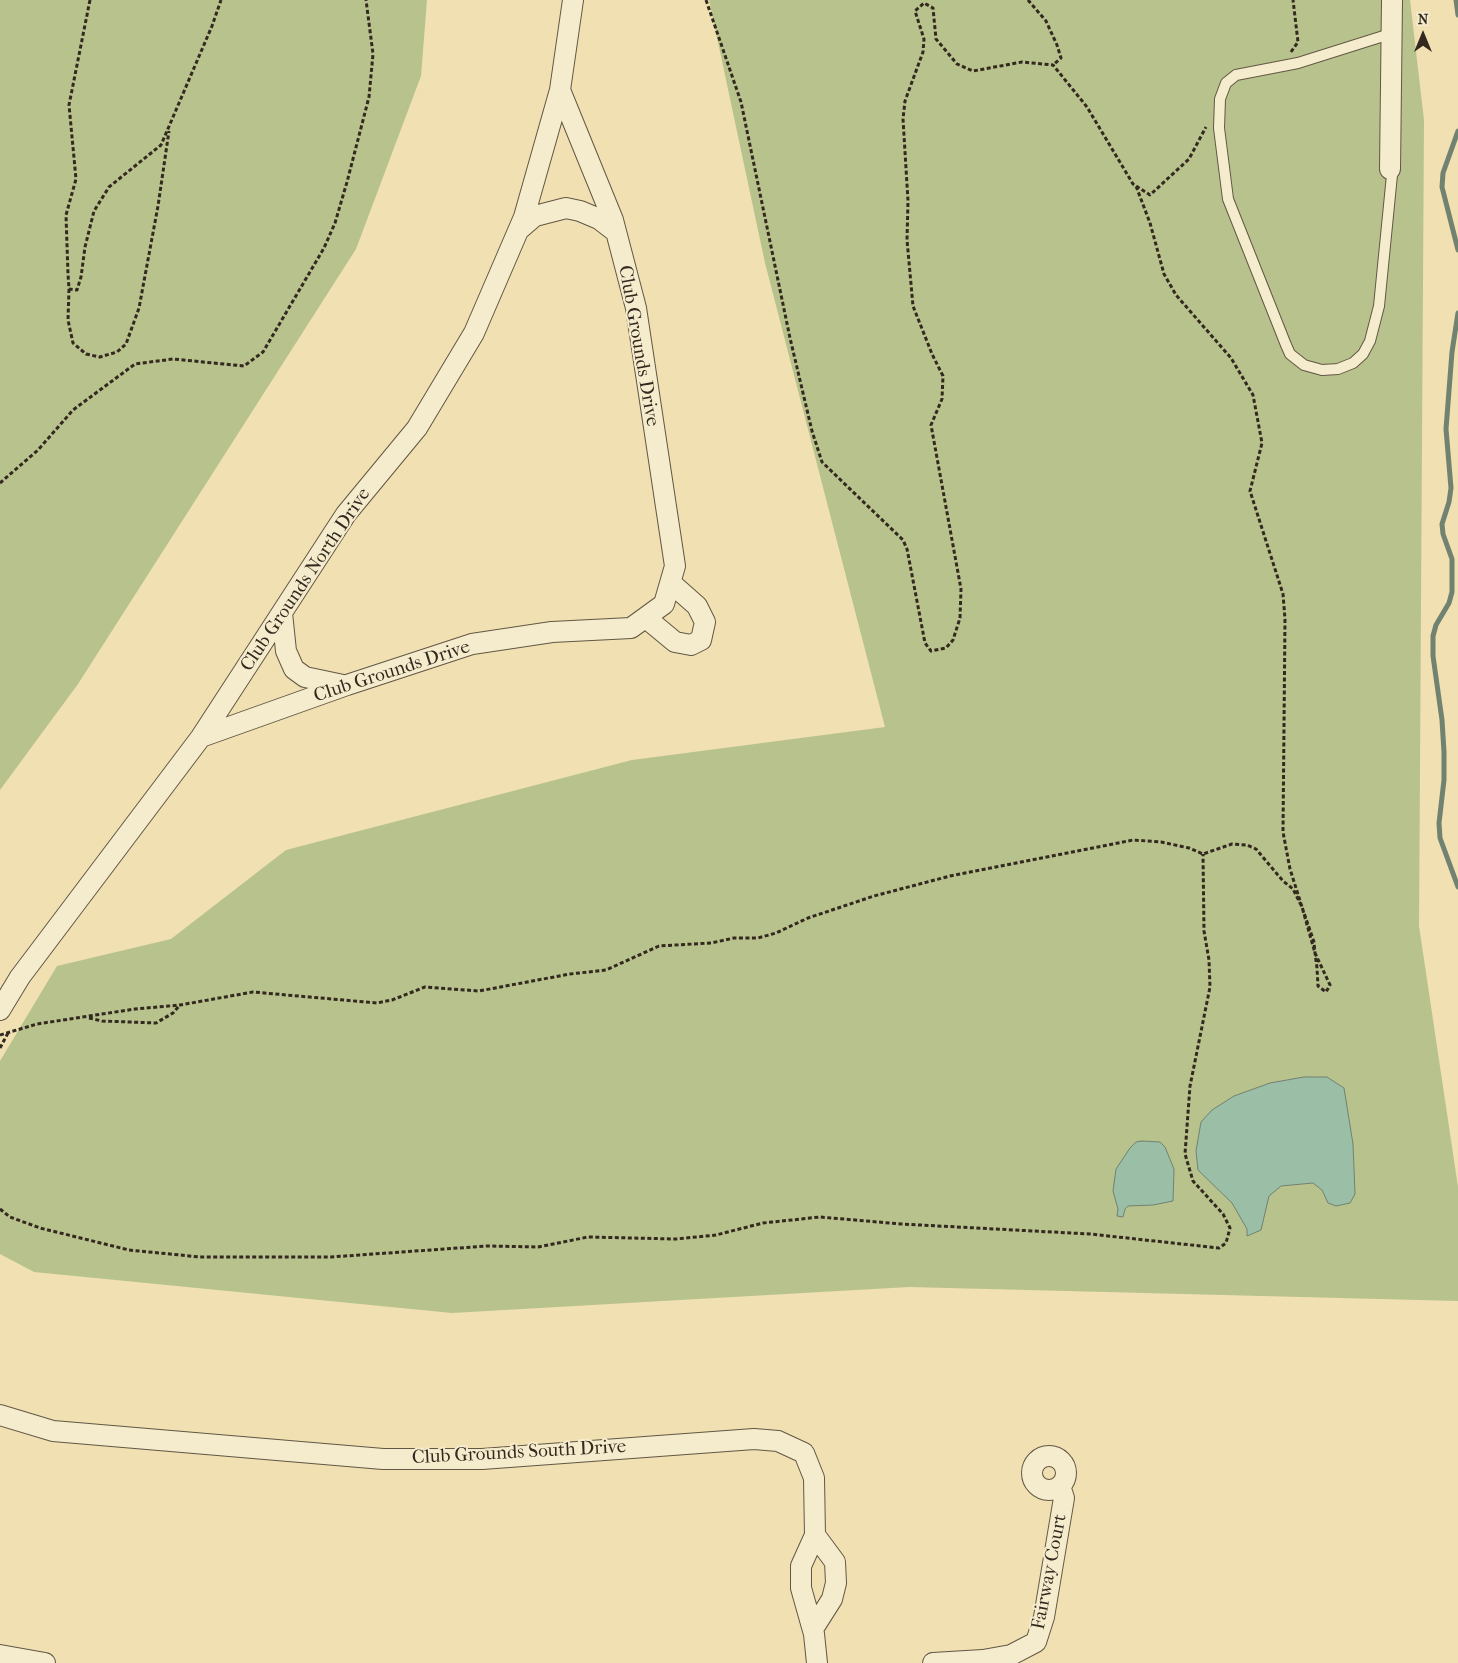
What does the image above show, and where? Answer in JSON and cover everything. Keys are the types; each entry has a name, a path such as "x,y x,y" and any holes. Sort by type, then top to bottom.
{"street":[{"name":"Club Grounds North Drive","path":"0,1010 37,954 202,737 346,514 417,428 474,332 521,228 560,90 573,0"},
{"path":"1390,169 1390,34 1392,0"},
{"name":"Club Grounds Drive","path":"202,737 347,685 472,644 552,632 631,628 664,604 675,566 636,308 616,232 560,90"},
{"path":"521,228 536,216 552,210 566,208 586,214 616,232"},
{"path":"646,618 676,642 691,645 701,640 705,622 697,606 671,583"},
{"path":"282,613 286,651 294,669 305,677 316,681 347,685"},
{"name":"Club Grounds South Drive","path":"0,1415 53,1431 383,1458 482,1459 754,1439 778,1441 804,1453 814,1478 815,1535 801,1566 801,1588 813,1629 817,1663"},
{"name":"Fairway Court","path":"933,1663 984,1660 1011,1654 1036,1642 1044,1617 1064,1498 1060,1486"},
{"path":"813,1629 832,1599 836,1583 835,1562 815,1535"},
{"path":"0,1655 46,1663"}],"lane":[{"path":"1390,34 1298,63 1236,75 1226,83 1221,97 1219,128 1228,199 1290,354 1304,365 1322,370 1338,369 1353,363 1363,354 1370,341 1379,306 1392,175 1390,169"}],"path":[{"path":"90,0 69,105 76,178 66,215 70,288 68,320 73,343 86,354 100,357 117,352 126,344 139,308 158,206 170,125"},
{"path":"70,288 77,290 94,211 109,187 161,145 221,0"},
{"path":"0,483 38,450 73,410 135,364 173,358 244,366 263,352 324,248 335,223 348,182 369,97 372,63 366,0"},
{"path":"706,0 743,110 792,346 812,431 822,462 903,540 908,556 925,643 931,651 946,648 953,640 960,618 961,589 931,425 942,399 944,376 932,354 913,306 907,240 908,202 903,119 904,101 923,52 924,39 915,11 924,3 933,8 936,39 957,64 973,71 1022,62 1053,65 1087,108 1136,186 1150,223 1164,274 1176,295 1236,365 1254,395 1262,443 1250,491 1283,594 1286,620 1283,832 1290,869 1315,953 1330,985 1326,992 1318,986 1315,953"},
{"path":"1028,0 1046,21 1057,45 1061,58 1053,65"},
{"path":"1280,66 1298,42 1293,0"},
{"path":"1136,186 1150,195 1189,160 1221,97"},
{"path":"0,1035 37,1024 135,1009 180,1005 253,992 377,1003 392,1000 425,987 479,991 570,974 606,970 659,946 695,944 734,938 758,938 776,933 808,918 893,891 950,876 1115,842 1133,840 1161,842 1190,848 1203,854 1232,844 1247,845 1256,849 1283,881 1293,889 1302,907"},
{"path":"0,1209 10,1217 40,1228 129,1250 200,1257 331,1257 487,1246 538,1247 588,1236 676,1239 716,1235 763,1223 820,1218 911,1225 1090,1234 1219,1248 1226,1243 1230,1228 1223,1214 1193,1181 1185,1154 1190,1086 1210,987 1209,960 1204,931 1203,854"},
{"path":"86,1017 102,1021 156,1023 173,1014 180,1005"},
{"path":"0,1048 10,1032"}],"shaded area":[{"path":"0,0 427,0 421,76 356,249 78,684 0,790"},
{"path":"709,0 1410,0 1424,120 1419,926 1458,1187 1458,1301 909,1287 452,1313 34,1272 0,1254 0,1061 57,966 171,939 286,850 632,760 885,727 765,263"},
{"path":"1304,1077 1327,1077 1344,1088 1353,1144 1355,1194 1350,1203 1336,1206 1328,1203 1322,1190 1313,1183 1281,1186 1269,1196 1261,1230 1247,1236 1247,1229 1232,1203 1198,1170 1196,1151 1201,1122 1212,1110 1234,1096 1270,1083"},
{"path":"1136,1142 1160,1142 1165,1147 1174,1169 1173,1201 1153,1205 1128,1206 1123,1217 1117,1216 1118,1209 1113,1191 1116,1169 1130,1148"}],"waterway":[{"path":"1456,0 1458,15"},
{"path":"1458,131 1443,173 1442,187 1458,250"},
{"path":"1458,313 1452,352 1446,429 1451,488 1442,524 1443,534 1452,559 1452,592 1449,603 1436,625 1433,636 1433,656 1442,720 1444,752 1444,780 1439,823 1440,838 1458,887"}]}
